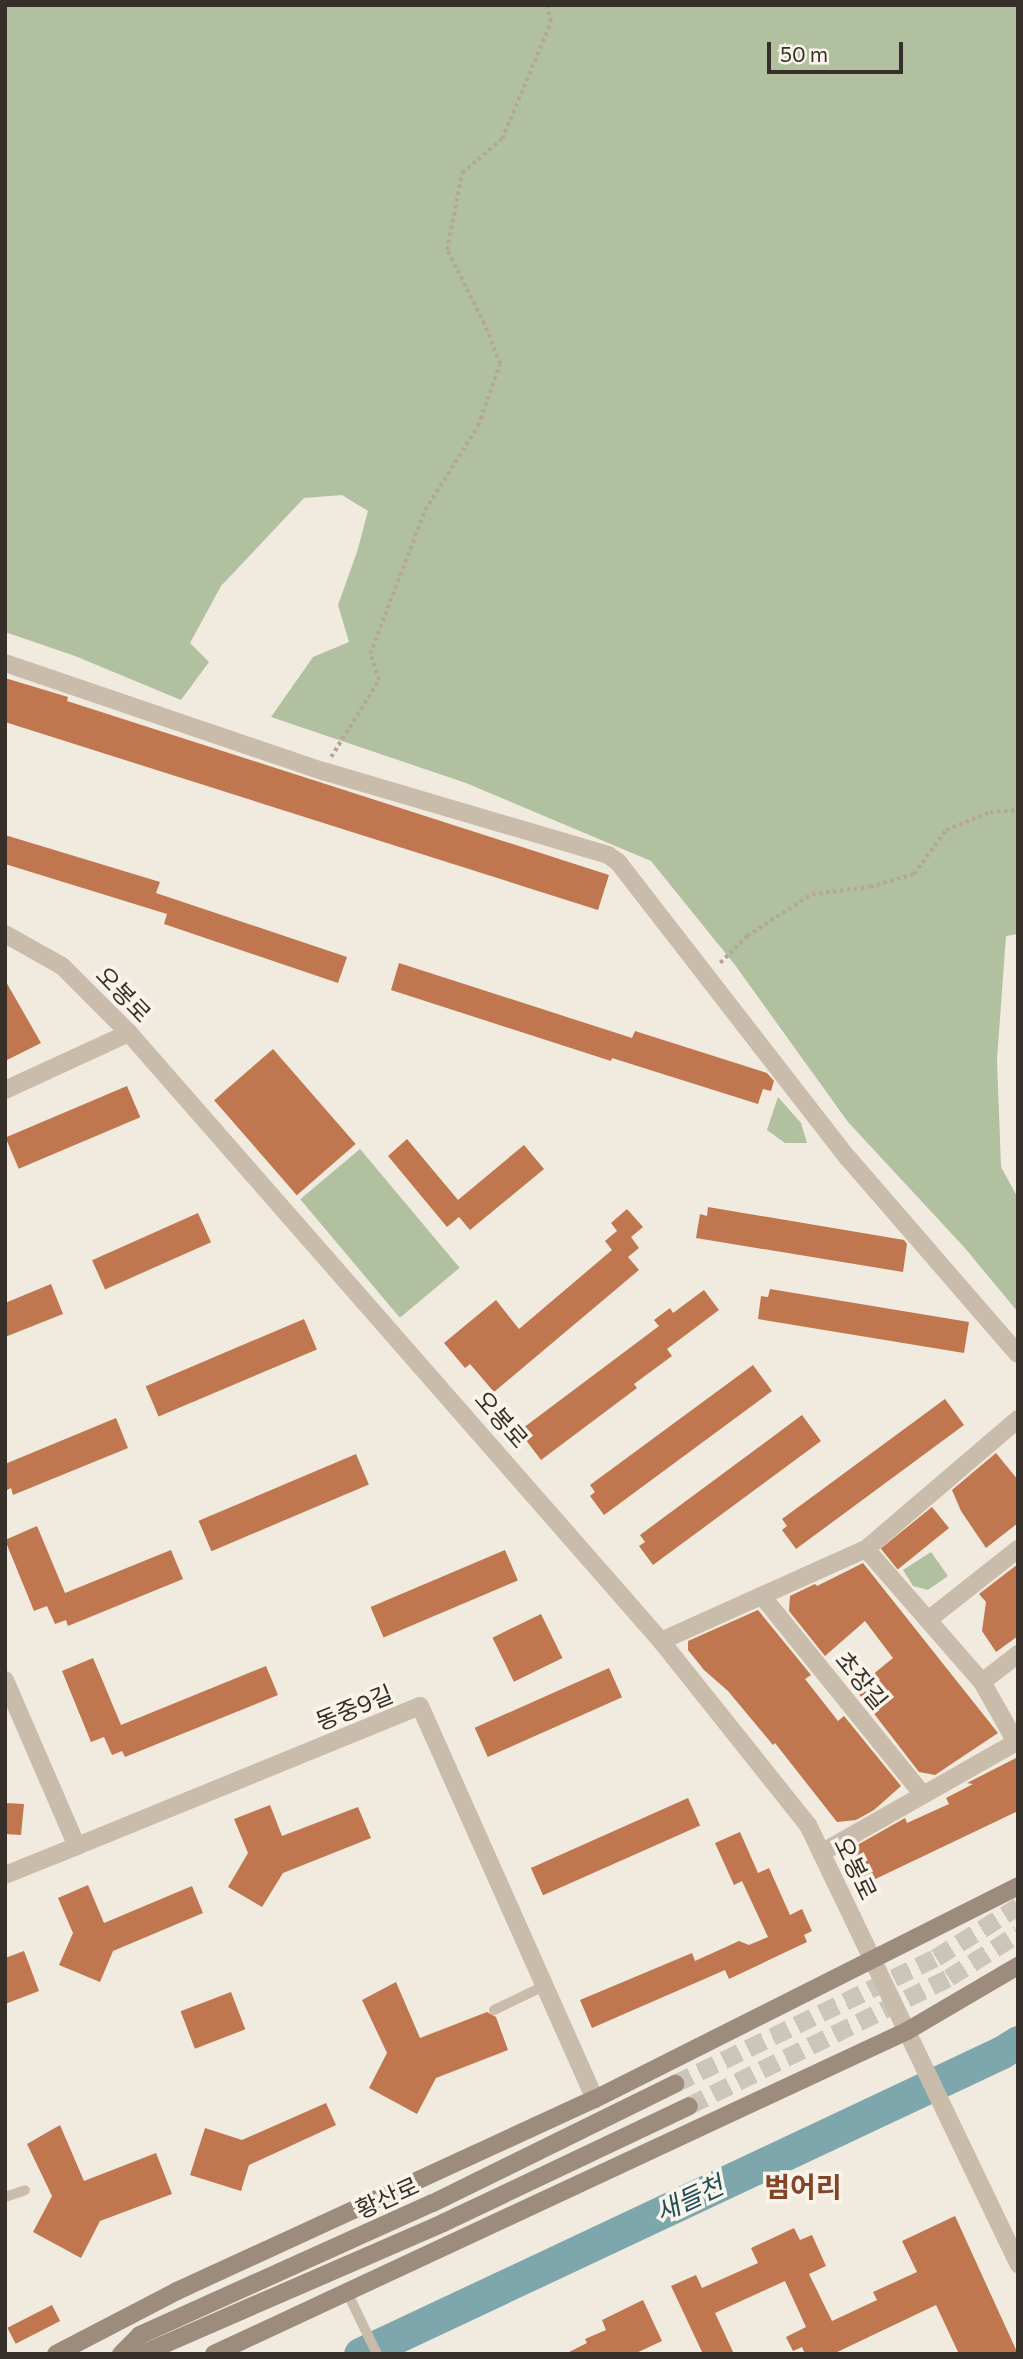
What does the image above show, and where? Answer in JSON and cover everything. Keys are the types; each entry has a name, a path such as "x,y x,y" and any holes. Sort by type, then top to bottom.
{"main road":[{"path":"56,2354 177,2291 595,2099 1018,1886"},
{"path":"214,2354 907,2031 1018,1966"},
{"name":"황산로","path":"121,2354 141,2335 433,2203 675,2084"},
{"name":"황산로","path":"142,2354 443,2223 689,2106"}],"street":[{"path":"5,663 323,771 608,855 629,872 848,1157 1018,1354"},
{"name":"오봉로","path":"5,934 62,966 129,1033 661,1641 808,1825 1018,2264"},
{"path":"5,1090 129,1033"},
{"path":"661,1641 866,1549 1018,1419"},
{"path":"821,1853 1016,1742 982,1682 866,1549"},
{"path":"928,1620 1018,1549"},
{"name":"초장길","path":"762,1597 923,1795"},
{"path":"982,1682 1018,1654"},
{"path":"5,1679 76,1846 5,1875"},
{"name":"동중9길","path":"76,1846 419,1706 595,2099"}],"lane":[{"path":"494,2010 544,1986"},
{"path":"5,2197 25,2190"},
{"path":"347,2292 377,2354"}],"path":[{"path":"323,771 379,680 370,654 425,510 478,426 499,364 484,324 447,250 462,173 502,139 551,22 546,5"},
{"path":"708,975 747,936 811,894 870,887 914,874 946,830 990,811 1018,810"}],"green space":[{"path":"5,5 1018,5 1018,934 1006,936 997,1060 1001,1167 1018,1198 1018,1312 964,1247 848,1122 735,965 651,861 466,783 271,717 313,657 349,642 338,605 368,511 342,495 304,498 221,586 190,643 209,662 181,700 75,656 5,632"},
{"path":"778,1097 801,1123 807,1143 785,1143 767,1130"},
{"path":"360,1149 460,1268 400,1318 300,1199"},
{"path":"931,1552 948,1576 928,1590 913,1586 903,1570"}],"building":[{"path":"5,678 68,697 67,701 609,875 598,910 5,722"},
{"path":"5,835 160,882 156,893 347,957 338,983 164,924 167,914 5,864"},
{"path":"399,963 632,1038 635,1031 767,1073 774,1081 771,1091 763,1089 758,1104 612,1058 611,1061 391,990"},
{"path":"5,980 41,1043 5,1061"},
{"path":"273,1049 356,1144 297,1195 214,1100"},
{"path":"127,1086 140,1117 19,1169 5,1138"},
{"path":"407,1139 458,1200 524,1145 544,1169 470,1230 459,1217 447,1227 388,1156"},
{"path":"708,1207 904,1240 907,1244 903,1272 696,1238 700,1214 707,1216"},
{"path":"627,1209 643,1227 631,1237 639,1248 628,1257 639,1270 494,1392 470,1364 465,1368 444,1343 496,1300 519,1329 612,1250 605,1241 617,1231 611,1223"},
{"path":"198,1213 211,1242 105,1289 92,1260"},
{"path":"51,1284 63,1314 5,1337 5,1303"},
{"path":"770,1289 969,1322 964,1353 758,1319 761,1296 768,1297"},
{"path":"704,1290 719,1310 667,1349 672,1356 634,1384 637,1388 541,1460 519,1431 659,1326 654,1320 670,1308 673,1313"},
{"path":"304,1319 317,1349 159,1417 146,1386"},
{"path":"753,1365 772,1391 604,1515 590,1496 595,1492 590,1485"},
{"path":"945,1399 964,1425 796,1549 782,1530 787,1526 782,1519"},
{"path":"802,1415 821,1441 653,1565 639,1546 645,1542 640,1535"},
{"path":"116,1418 128,1448 13,1495 11,1488 5,1491 5,1464"},
{"path":"996,1453 1018,1480 1018,1523 986,1548 961,1511 952,1490"},
{"path":"356,1454 369,1484 211,1551 199,1521"},
{"path":"932,1507 949,1528 898,1570 881,1549"},
{"path":"37,1526 65,1593 171,1550 183,1579 68,1626 66,1620 55,1624 47,1606 34,1611 5,1540"},
{"path":"505,1550 518,1580 384,1637 371,1607"},
{"path":"863,1563 998,1733 935,1775 919,1772 855,1689 893,1658 865,1621 825,1656 789,1611 790,1596"},
{"path":"1018,1564 1018,1636 996,1652 982,1631 986,1602 979,1594"},
{"path":"758,1610 811,1675 805,1679 838,1721 844,1716 901,1786 874,1810 856,1820 837,1822 775,1743 773,1745 728,1691 704,1670 688,1650 688,1641"},
{"path":"541,1614 562,1658 514,1682 492,1638"},
{"path":"93,1658 121,1725 266,1666 278,1695 125,1757 122,1751 112,1755 104,1737 91,1742 62,1671"},
{"path":"609,1668 622,1697 488,1757 475,1728"},
{"path":"1018,1757 1018,1811 867,1883 851,1852 852,1848 905,1818 907,1823 949,1804 946,1798 973,1784 967,1783"},
{"path":"688,1798 700,1825 543,1895 531,1868"},
{"path":"5,1803 24,1804 21,1835 5,1834"},
{"path":"270,1805 282,1836 358,1807 371,1838 283,1873 262,1907 228,1887 248,1853 234,1819"},
{"path":"740,1832 758,1873 769,1868 790,1915 802,1909 812,1931 804,1935 807,1942 729,1979 725,1970 592,2028 580,2000 692,1953 695,1961 739,1941 749,1945 768,1937 742,1881 734,1885 715,1843"},
{"path":"88,1885 104,1923 192,1886 203,1913 113,1951 100,1982 59,1965 73,1933 58,1898"},
{"path":"24,1951 39,1991 5,2004 5,1958"},
{"path":"396,1982 420,2038 487,2012 496,2017 508,2050 436,2078 417,2114 369,2088 387,2053 362,2000"},
{"path":"231,1992 245,2029 195,2049 181,2011"},
{"path":"326,2103 336,2125 249,2165 241,2191 190,2175 205,2128 242,2140"},
{"path":"60,2125 84,2181 156,2153 172,2194 100,2221 81,2258 33,2232 52,2196 27,2144"},
{"path":"955,2216 1018,2354 959,2354 936,2305 833,2354 805,2354 802,2347 793,2351 786,2337 806,2327 785,2281 715,2313 734,2354 703,2354 671,2286 696,2275 702,2288 758,2263 751,2248 794,2228 800,2240 812,2235 826,2266 809,2274 832,2321 877,2300 873,2292 917,2272 902,2241"},
{"path":"643,2300 662,2341 634,2354 565,2354 587,2343 585,2339 606,2330 602,2320"},
{"path":"52,2305 60,2321 16,2344 7,2328"}],"waterway":[{"name":"새들천","path":"360,2354 1002,2052 1018,2042"}],"tunnel":[{"path":"675,2084 936,1958 1018,1907"},
{"path":"689,2106 949,1978 1018,1934"}],"district":[{"name":"범어리","path":"803,2186"}]}
